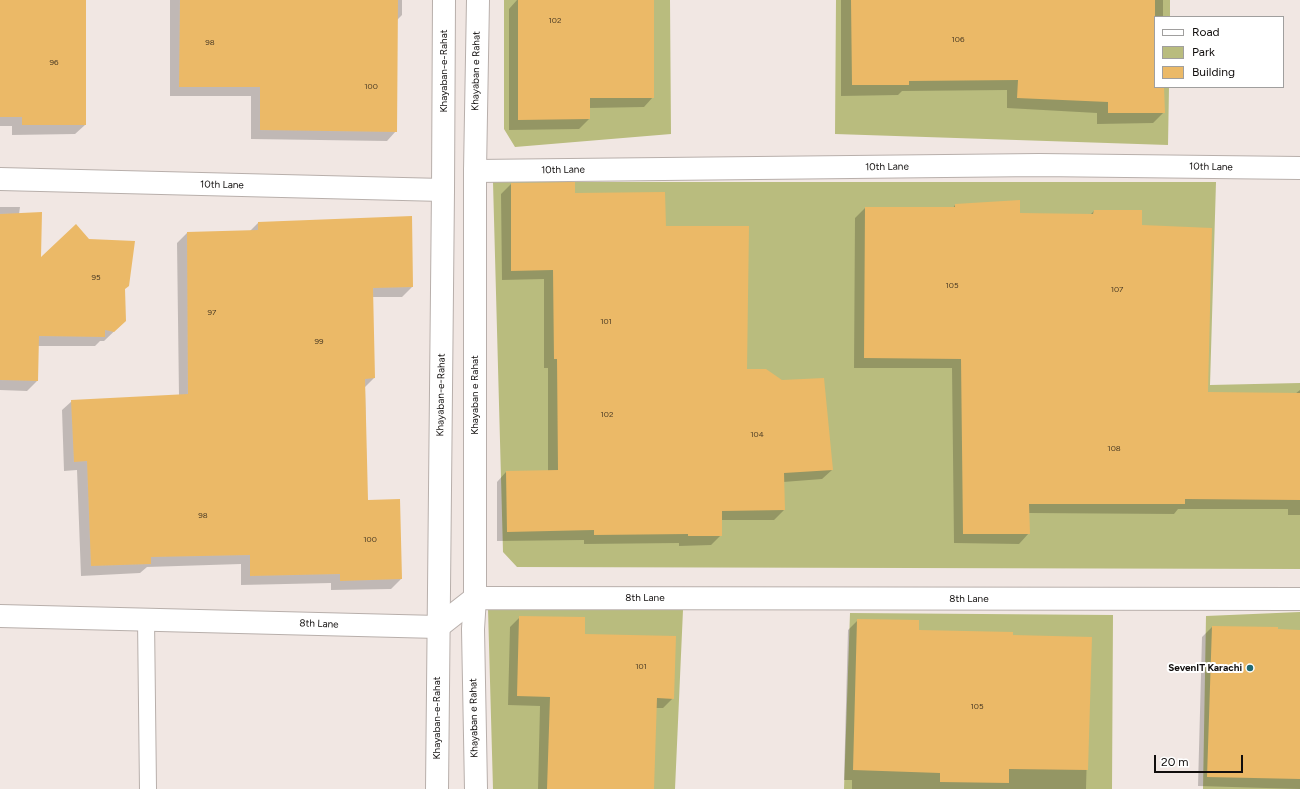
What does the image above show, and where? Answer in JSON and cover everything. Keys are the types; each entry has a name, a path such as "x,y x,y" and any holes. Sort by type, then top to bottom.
{"street":[{"name":"Khayaban-e-Rahat","path":"437,789 444,0"},
{"name":"Khayaban e Rahat","path":"476,789 473,629 475,598 475,171 478,0"},
{"name":"10th Lane","path":"475,171 1031,165 1300,168"},
{"name":"10th Lane","path":"0,179 443,190"},
{"name":"8th Lane","path":"475,598 1300,599"},
{"path":"438,627 475,598"},
{"name":"8th Lane","path":"0,616 438,627"}],"lane":[{"path":"146,619 148,789"}],"green space":[{"path":"504,0 670,0 671,134 515,147 504,129"},
{"path":"836,0 1170,0 1170,16 1154,16 1154,88 1169,88 1168,145 835,134"},
{"path":"493,182 1216,182 1210,385 1300,383 1300,569 517,567 503,552"},
{"path":"488,609 683,610 675,789 493,789"},
{"path":"1300,612 1300,789 1203,789 1206,616"},
{"path":"850,613 1113,615 1112,789 844,789"}],"building":[{"path":"0,0 86,0 86,125 22,125 22,117 0,117"},
{"path":"180,0 398,0 397,132 260,130 260,87 179,87"},
{"path":"518,0 654,0 654,98 590,98 590,119 518,120"},
{"path":"851,0 1155,0 1154,88 1164,88 1165,113 1108,113 1108,102 1017,98 1018,80 909,81 909,85 852,85"},
{"path":"575,182 575,193 665,192 666,226 749,226 747,369 766,369 782,380 824,378 833,470 784,473 785,510 722,511 722,536 688,536 688,534 594,535 594,530 507,532 506,471 558,470 557,359 554,359 553,270 511,271 511,183"},
{"path":"1020,200 1020,213 1093,214 1094,210 1142,210 1142,225 1212,228 1208,392 1300,393 1300,500 1185,499 1185,504 1029,504 1030,534 963,534 961,359 864,358 865,207 955,207 955,204"},
{"path":"42,212 41,257 76,224 89,239 135,241 129,286 125,289 126,321 114,332 105,330 105,337 39,336 38,381 0,380 0,214"},
{"path":"412,216 413,287 373,288 375,378 365,379 368,500 400,499 402,579 340,581 340,574 250,576 250,555 151,557 151,564 91,566 87,461 74,462 71,400 188,394 187,232 258,230 258,222"},
{"path":"519,616 585,617 585,634 676,636 674,699 657,698 654,789 547,789 550,697 517,696"},
{"path":"857,619 919,620 919,630 1013,632 1013,635 1092,637 1088,770 1009,769 1009,783 940,782 940,773 853,770"},
{"path":"1212,626 1278,627 1278,629 1300,630 1300,779 1207,777"}],"place":[{"name":"SevenIT Karachi","path":"1250,668"}]}
